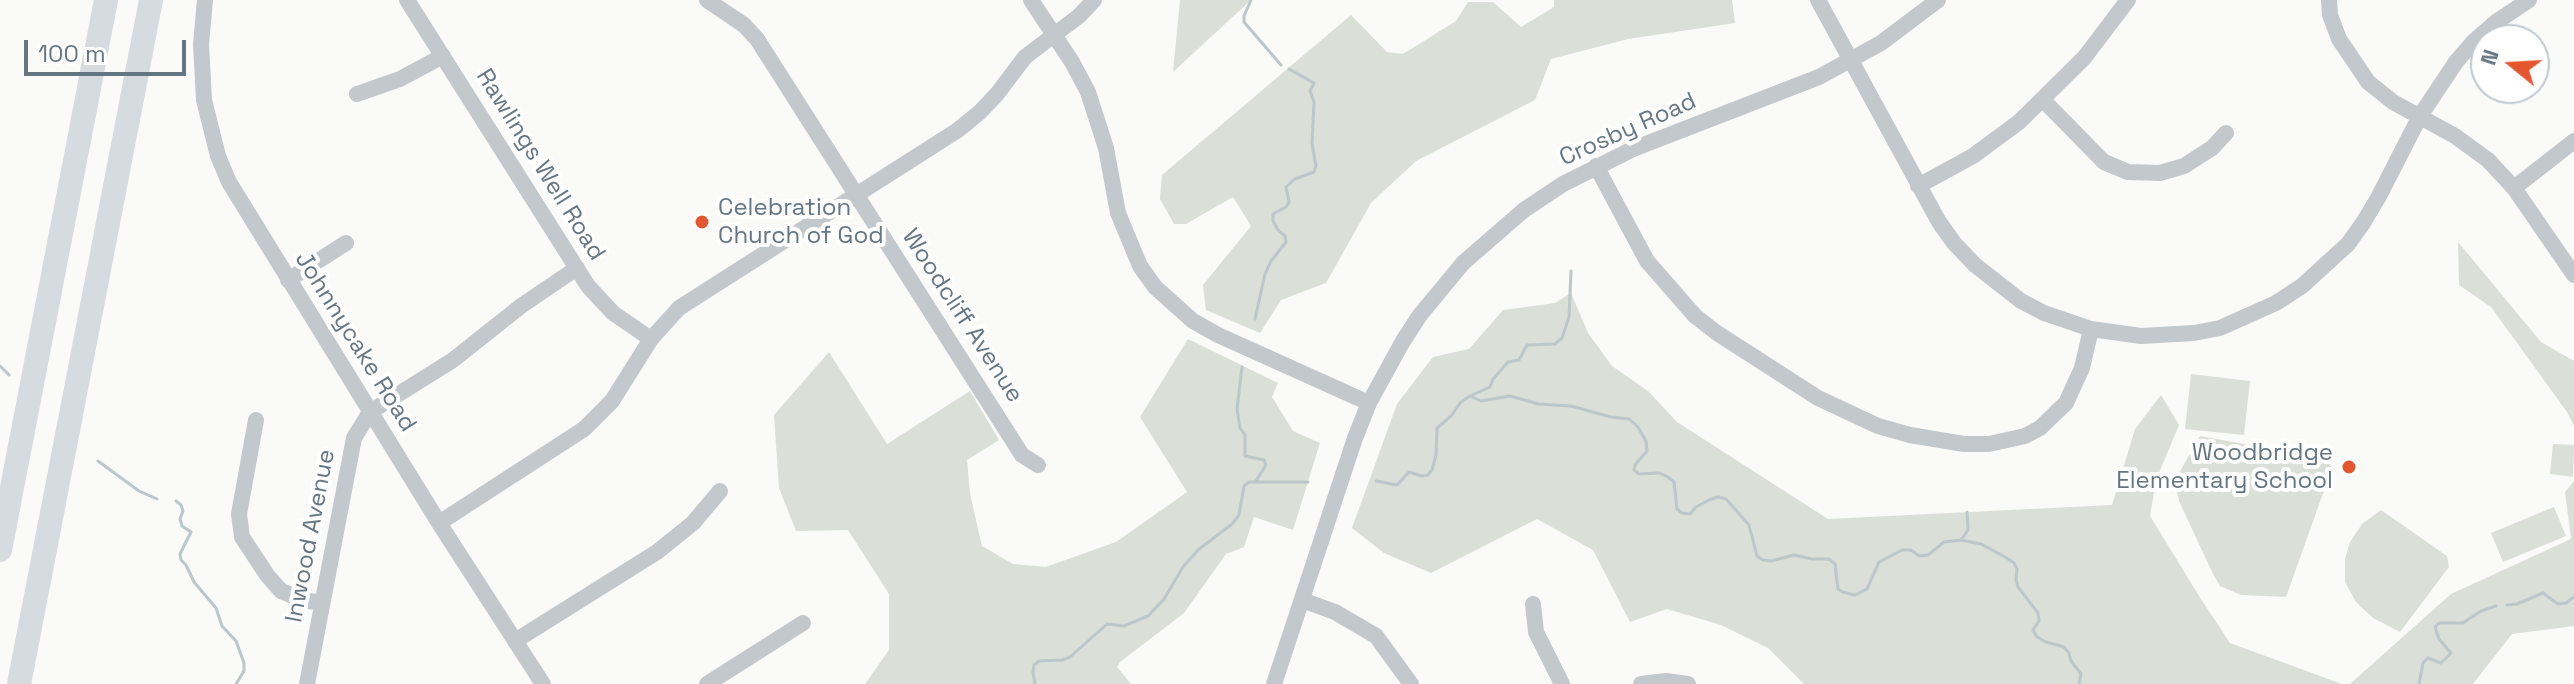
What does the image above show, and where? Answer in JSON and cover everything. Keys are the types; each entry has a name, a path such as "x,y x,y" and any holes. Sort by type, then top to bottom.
{"highway":[{"path":"0,550 106,0"},
{"path":"19,684 151,0"}],"street":[{"name":"Johnnycake Road","path":"205,0 200,72 209,126 229,182 439,523 543,684"},
{"name":"Rawlings Well Road","path":"407,0 577,268 602,302 651,339"},
{"name":"Woodcliff Avenue","path":"707,0 744,25 757,39 1022,455 1038,465"},
{"path":"1031,0 1055,34 1088,92 1103,136 1118,213 1140,266 1155,287 1193,321 1218,335 1369,403"},
{"path":"439,523 584,429 612,401 665,322 695,297 958,130 997,94 1025,57 1079,16 1094,0"},
{"path":"1818,0 1918,186 1954,243 1997,284 2044,313 2091,329 2141,336 2220,328 2276,303 2302,286 2348,244 2378,198 2420,116 2456,62 2496,22 2529,0"},
{"name":"Crosby Road","path":"1274,684 1369,403 1420,315 1463,263 1524,210 1596,166 1677,131 1793,88 1851,61 1911,23 1938,0"},
{"path":"1918,186 1998,139 2043,100 2084,58 2128,0"},
{"path":"2329,1 2330,15 2339,39 2368,82 2393,102 2473,147 2502,172 2574,275"},
{"path":"357,94 400,79 443,56"},
{"path":"2043,100 2097,157 2128,172 2160,173 2184,166 2212,148 2226,133"},
{"path":"2514,188 2574,141"},
{"path":"1596,166 1647,261 1695,316 1818,398 1878,426 1964,444 1989,444 2025,436 2040,428 2066,403 2082,368 2091,329"},
{"path":"288,280 346,243"},
{"path":"370,412 453,360 521,306 577,268"},
{"name":"Inwood Avenue","path":"307,684 354,438 370,412"},
{"path":"256,420 239,514 242,537 281,591 303,600 322,603"},
{"path":"515,641 657,552 693,523 720,491"},
{"path":"1302,600 1335,612 1376,636 1411,684"},
{"path":"1533,604 1536,632 1562,684"},
{"path":"707,684 803,623"},
{"path":"1641,684 1666,681 1688,684"}],"shaded area":[{"path":"1180,0 1251,0 1173,72"},
{"path":"1554,0 1732,0 1735,23 1628,39 1551,59 1535,100 1416,161 1371,203 1326,283 1281,300 1260,333 1206,310 1203,285 1251,226 1233,197 1186,224 1174,224 1160,199 1162,175 1351,15 1387,52 1403,54 1456,21 1468,2 1493,2 1521,27 1554,7"},
{"path":"2458,242 2541,342 2574,361 2574,426 2491,307 2459,285"},
{"path":"1571,293 1588,333 1612,366 1648,391 1677,422 1828,519 2112,505 2135,429 2161,395 2179,425 2156,480 2150,516 2199,596 2230,643 2342,684 1804,684 1768,648 1721,625 1667,609 1630,622 1593,550 1537,519 1431,573 1384,553 1352,528 1397,404 1433,357 1469,349 1503,310 1555,303"},
{"path":"1188,339 1278,383 1272,397 1293,431 1320,443 1293,530 1254,517 1244,547 1226,554 1184,613 1120,662 1117,667 1131,684 865,684 889,650 889,594 848,530 796,531 779,488 774,415 829,352 887,444 970,391 999,440 967,460 970,494 982,546 1013,564 1046,567 1116,542 1187,492 1140,417"},
{"path":"2191,374 2250,381 2244,435 2185,429"},
{"path":"2200,436 2327,459 2332,468 2286,597 2241,595 2220,586 2213,574 2179,501 2176,487 2178,475"},
{"path":"2553,444 2574,445 2573,477 2550,474"},
{"path":"2574,481 2574,626 2512,634 2473,684 2350,684 2451,594 2571,539 2565,492"},
{"path":"2554,507 2566,536 2503,562 2491,533"},
{"path":"2381,510 2447,556 2449,567 2400,632 2373,618 2356,602 2345,582 2345,559 2350,542 2362,524"}],"waterway":[{"path":"1251,0 1244,22 1281,65"},
{"path":"1255,319 1265,274 1286,242 1273,221 1273,214 1289,202 1286,187 1295,179 1314,172 1316,166 1312,144 1314,102 1310,91 1314,83 1289,69"},
{"path":"1470,396 1490,387 1508,362 1519,360 1527,345 1555,344 1562,338 1569,317 1571,271"},
{"path":"0,366 9,375"},
{"path":"1242,367 1237,409 1240,428 1245,435 1245,456 1264,460 1266,465 1256,481"},
{"path":"1376,481 1397,485 1409,472 1428,475 1436,455 1437,428 1470,396 1481,401 1510,396 1629,419 1646,441 1647,451 1634,470 1639,474 1659,473 1674,482 1677,509 1690,514 1709,500 1718,497 1726,499 1749,525 1757,556 1771,561 1794,555 1829,559 1835,564 1838,589 1843,592 1855,595 1867,589 1879,562 1902,550 1911,550 1919,556 1928,555 1944,542 1961,540 1981,544 2005,557 2014,563 2018,587 2038,613 2039,621 2033,630 2037,637 2064,647 2081,674 2079,684"},
{"path":"98,461 139,491 157,499"},
{"path":"1035,684 1034,665 1039,661 1070,657 1107,624 1124,626 1148,616 1164,599 1183,567 1198,550 1239,515 1244,486 1249,482 1308,482"},
{"path":"176,501 183,511 180,519 182,526 191,532 180,554 181,560 194,582 216,608 222,626 236,641 244,663 244,671 236,684"},
{"path":"1961,540 1968,530 1967,512"},
{"path":"2507,605 2543,593 2558,604 2574,597"},
{"path":"2419,684 2423,663 2428,658 2441,663 2451,653 2439,639 2435,627 2439,623 2463,623 2481,611 2496,606"}],"place":[{"name":"Celebration Church of God","path":"702,222"},
{"name":"Woodbridge Elementary School","path":"2349,467"}]}
